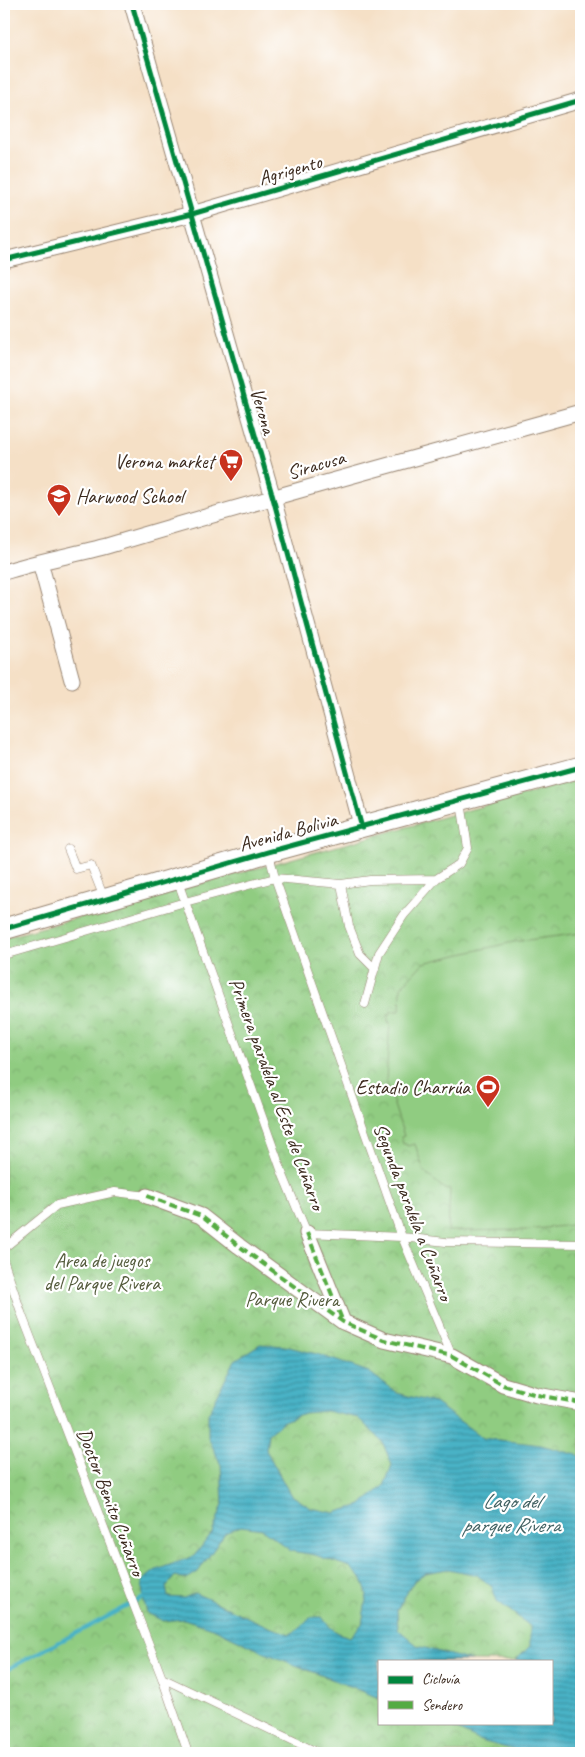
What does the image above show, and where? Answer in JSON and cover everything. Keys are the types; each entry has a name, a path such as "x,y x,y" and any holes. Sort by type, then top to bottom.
{"street":[{"name":"Verona","path":"132,4 272,498 362,828"},
{"name":"Agrigento","path":"4,260 192,214 581,100"},
{"name":"Siracusa","path":"4,572 75,555 581,412"},
{"path":"40,562 72,680"},
{"name":"Avenida Bolivia","path":"4,929 268,852 581,767"},
{"path":"147,1196 201,1216 343,1322 384,1340 452,1356 503,1385 537,1395 581,1403"},
{"name":"Primera paralela al Este de Cuñarro","path":"307,1233 343,1322"}],"lane":[{"path":"365,1004 379,953 404,915 436,879 459,864 468,848 460,800"},
{"path":"68,849 76,869 91,864 104,900"},
{"name":"Segunda paralela a Cuñarro","path":"268,852 275,878 402,1237 452,1356"},
{"path":"4,956 185,902 275,878 341,884 370,880 436,879"},
{"name":"Primera paralela al Este de Cuñarro","path":"177,879 283,1175 307,1233"},
{"path":"341,884 350,926 360,954 375,969"},
{"path":"4,1248 56,1206 115,1192 147,1196"},
{"path":"307,1233 402,1237 446,1242 581,1244"},
{"name":"Doctor Benito Cuñarro","path":"4,1262 22,1315 162,1678 188,1753"},
{"path":"162,1678 319,1753"}],"green space":[{"name":"Parque Rivera","path":"581,779 581,1753 4,1753 4,938"},
{"name":"Estadio Charrúa","path":"581,933 581,1224 527,1230 448,1231 450,1189 446,1190 424,1172 415,1144 407,1146 403,1144 401,1137 404,1136 386,1080 390,1022 388,1022 388,1014 391,1014 391,1011 400,1011 401,987 423,963 513,942"}],"water":[{"name":"Lago del parque Rivera","path":"260,1344 285,1346 317,1354 369,1372 397,1393 435,1403 483,1438 541,1445 581,1456 581,1753 563,1753 556,1746 525,1753 481,1741 444,1724 552,1724 552,1660 516,1660 530,1646 530,1626 497,1601 492,1587 477,1575 448,1569 425,1573 414,1581 397,1610 398,1629 418,1646 468,1660 378,1660 378,1698 265,1653 215,1629 184,1619 163,1621 147,1613 143,1598 142,1581 156,1570 194,1556 212,1533 223,1504 221,1465 208,1437 208,1414 235,1360","holes":["326,1411 358,1418 382,1441 392,1465 384,1486 361,1505 334,1513 311,1508 290,1494 266,1450 268,1434 284,1421 304,1413","241,1526 262,1529 291,1551 315,1555 350,1567 362,1579 367,1594 362,1624 350,1637 334,1630 322,1617 310,1617 299,1629 290,1634 269,1627 195,1593 184,1598 168,1597 166,1587 175,1576 187,1579 198,1572 225,1533"]}],"waterway":[{"path":"4,1671 143,1598"}],"marked path":[{"path":"147,1196 201,1216 343,1322 384,1340 452,1356 503,1385 537,1395 581,1403"},
{"path":"307,1233 343,1322"}],"cycle path":[{"path":"132,4 273,498 362,828"},
{"path":"4,260 192,214 581,100"},
{"path":"4,929 268,852 581,767"}],"place":[{"name":"Verona market","path":"231,482"},
{"name":"Harwood School","path":"59,517"},
{"name":"Estadio Charrúa","path":"488,1108"}],"park label":[{"name":"Area de juegos del Parque Rivera","path":"102,1272"}]}
